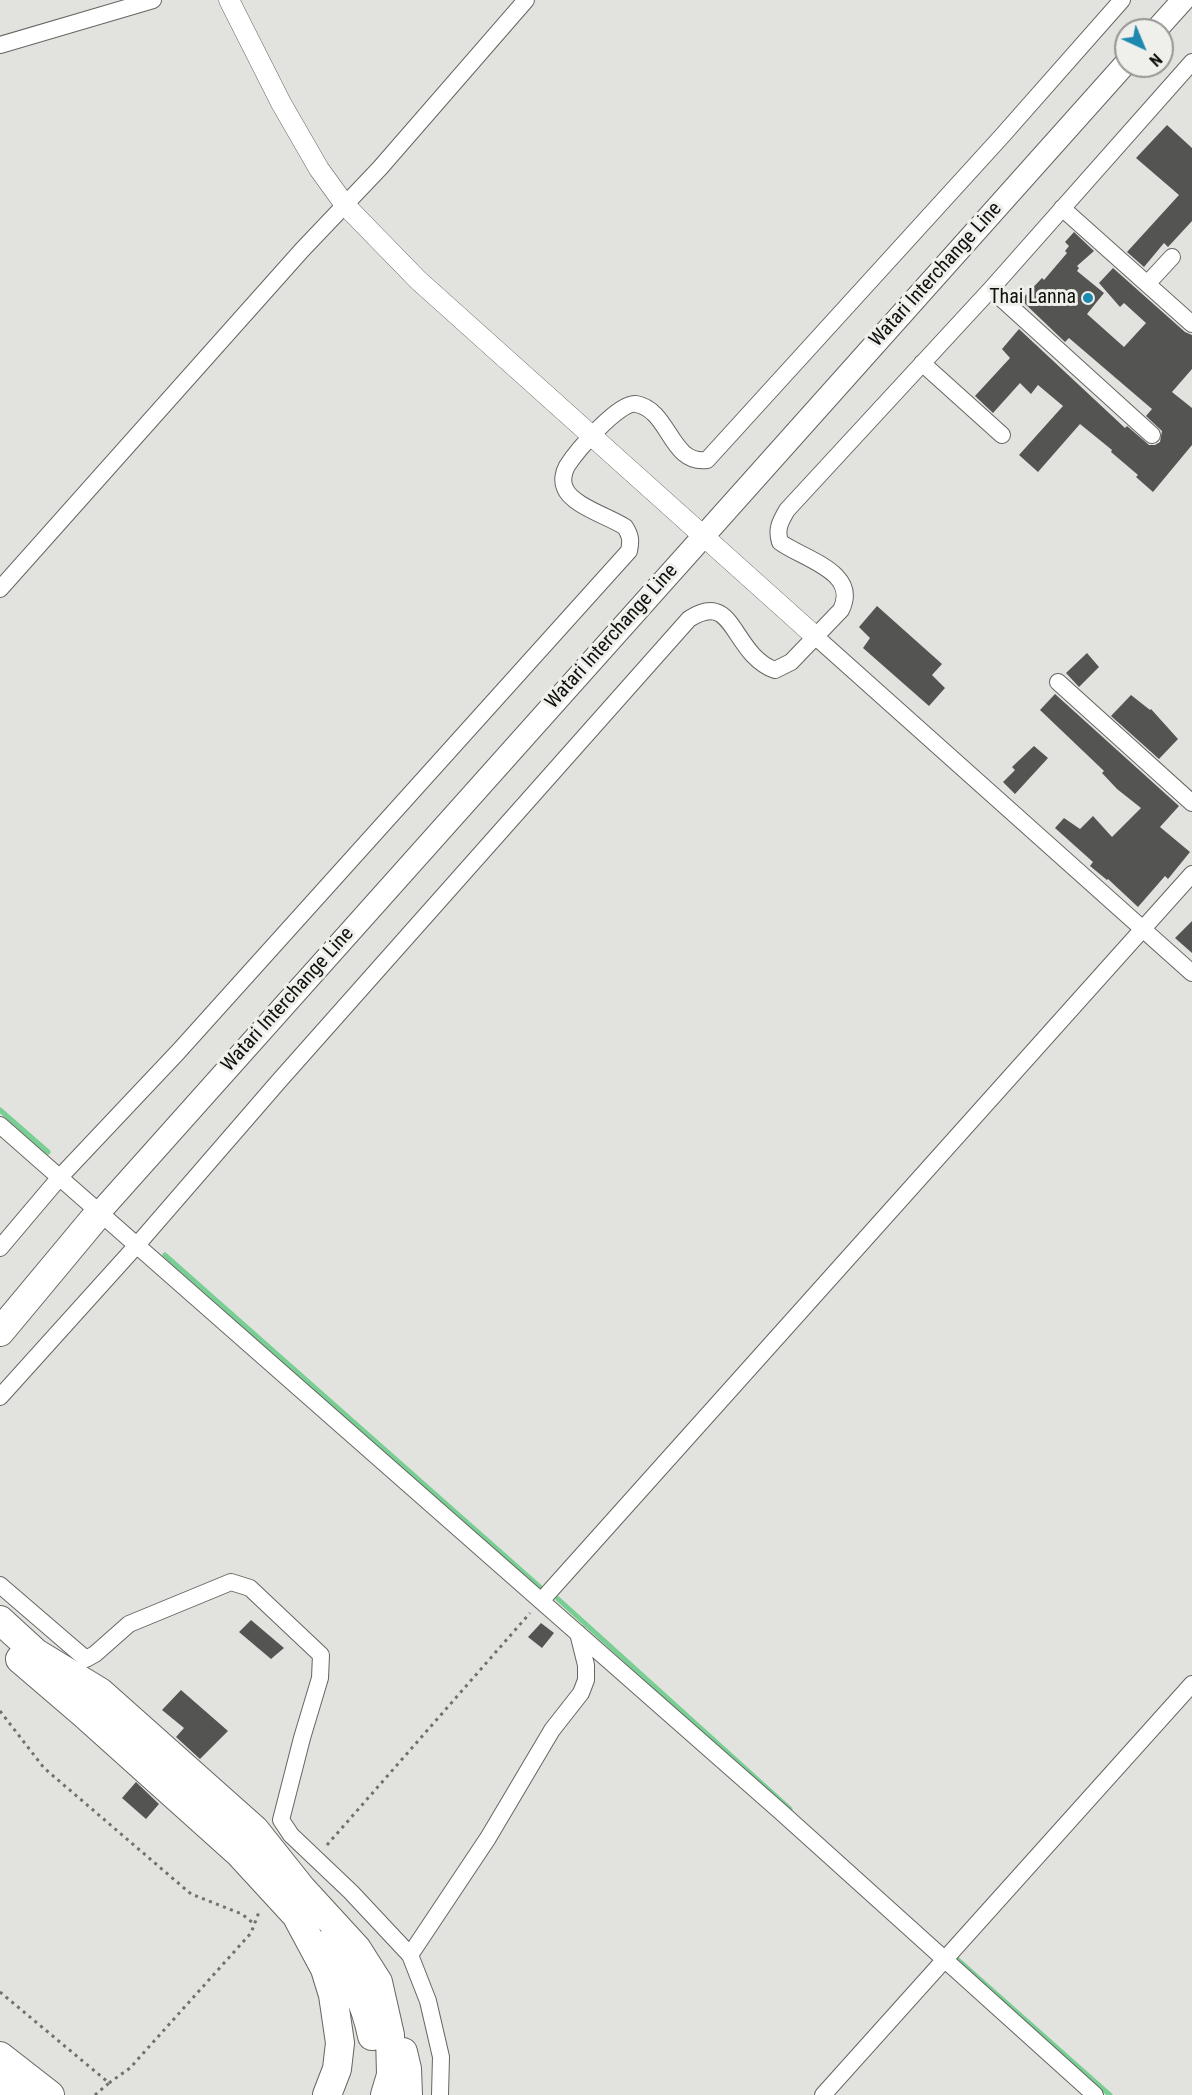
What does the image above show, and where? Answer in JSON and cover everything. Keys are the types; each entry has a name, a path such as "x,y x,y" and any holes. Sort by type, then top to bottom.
{"highway":[{"path":"0,1314 99,1213"},
{"path":"0,1332 99,1213"},
{"path":"0,1620 31,1659 83,1713 239,1853 357,1949 378,1982 396,2027 407,2069 408,2095"},
{"path":"0,1641 31,1659"},
{"path":"304,1908 335,2004 340,2043 337,2069 327,2095"},
{"path":"304,1908 340,1958 364,2003 373,2042 374,2075 371,2095"},
{"path":"378,1982 390,2035 391,2075 385,2095"},
{"path":"0,2056 50,2095"},
{"path":"0,2083 13,2095"}],"main road":[{"path":"1167,18 1183,0"},
{"name":"Watari Interchange Line","path":"99,1213 1114,76"}],"street":[{"path":"0,45 153,0"},
{"path":"229,0 281,103 319,169 345,205 418,280 1192,973"},
{"path":"0,589 526,0"},
{"path":"0,1248 60,1177 178,1052 628,551 631,542 630,534 625,527 577,501 568,494 563,479 567,465 612,414 627,404 636,404 653,413 683,454 690,459 707,460 994,145 1122,0"},
{"path":"0,1397 689,619 705,612 719,613 727,619 751,655 766,667 775,670 791,662 841,610 844,603 840,580 832,572 780,542 779,522 991,289 1192,62"},
{"path":"1062,208 1192,324"},
{"path":"1147,284 1173,257"},
{"path":"991,289 1152,435"},
{"path":"922,363 1002,435"},
{"path":"1058,682 1192,803"},
{"path":"541,1600 1192,874"},
{"path":"0,1125 541,1600 1095,2095"},
{"path":"0,1586 86,1659 95,1654 129,1624 231,1582 250,1588 321,1655 320,1678 281,1820 291,1836 351,1892 410,1955 428,2001 441,2057 440,2095"},
{"path":"410,1955 488,1838 552,1730 581,1693 586,1680 586,1665 578,1634"},
{"path":"823,2095 1192,1684"}],"path":[{"path":"315,1858 541,1600"},
{"path":"0,1711 44,1768 191,1894 242,1914 254,1923"},
{"path":"95,2095 130,2068 251,1933 259,1912"},
{"path":"0,1992 109,2083"}],"building":[{"path":"1167,125 1192,148 1192,221 1168,247 1164,243 1144,267 1127,252 1179,195 1136,158"},
{"path":"1074,232 1094,251 1077,266 1079,268 1077,271 1104,293 1087,314 1124,347 1146,323 1124,303 1120,307 1099,283 1113,268 1185,332 1192,335 1192,369 1172,392 1192,408 1192,445 1153,492 1136,477 1138,475 1111,452 1112,450 1080,424 1038,472 1019,455 1063,406 1038,385 1031,394 1020,383 993,413 975,396 1010,358 1002,349 1019,329 1125,428 1127,426 1149,445 1160,442 1162,431 1146,416 1152,409 1069,338 1065,342 1021,300 1042,278 1044,280 1067,253 1065,251 1069,246 1065,242"},
{"path":"877,606 942,664 932,675 945,688 929,706 863,648 870,638 859,627"},
{"path":"1087,653 1099,667 1079,687 1066,673"},
{"path":"1055,694 1179,806 1160,827 1190,852 1168,879 1165,876 1138,907 1108,879 1090,866 1093,862 1055,828 1064,818 1080,829 1093,816 1112,837 1141,808 1117,789 1102,773 1104,771 1040,710"},
{"path":"1131,695 1151,709 1178,739 1159,759 1111,716"},
{"path":"1034,746 1048,758 1015,794 1003,782 1015,770 1012,767"},
{"path":"1192,921 1192,953 1175,938"},
{"path":"251,1620 284,1648 271,1659 239,1632"},
{"path":"541,1623 554,1633 542,1648 528,1637"},
{"path":"181,1690 228,1731 200,1759 176,1737 184,1728 162,1710"},
{"path":"136,1782 159,1804 146,1819 122,1798"}],"waterway":[{"path":"0,1110 48,1152"},
{"path":"165,1255 540,1587"},
{"path":"558,1599 790,1809"},
{"path":"957,1959 1110,2095"}],"place":[{"name":"Thai Lanna","path":"1088,298"}]}
